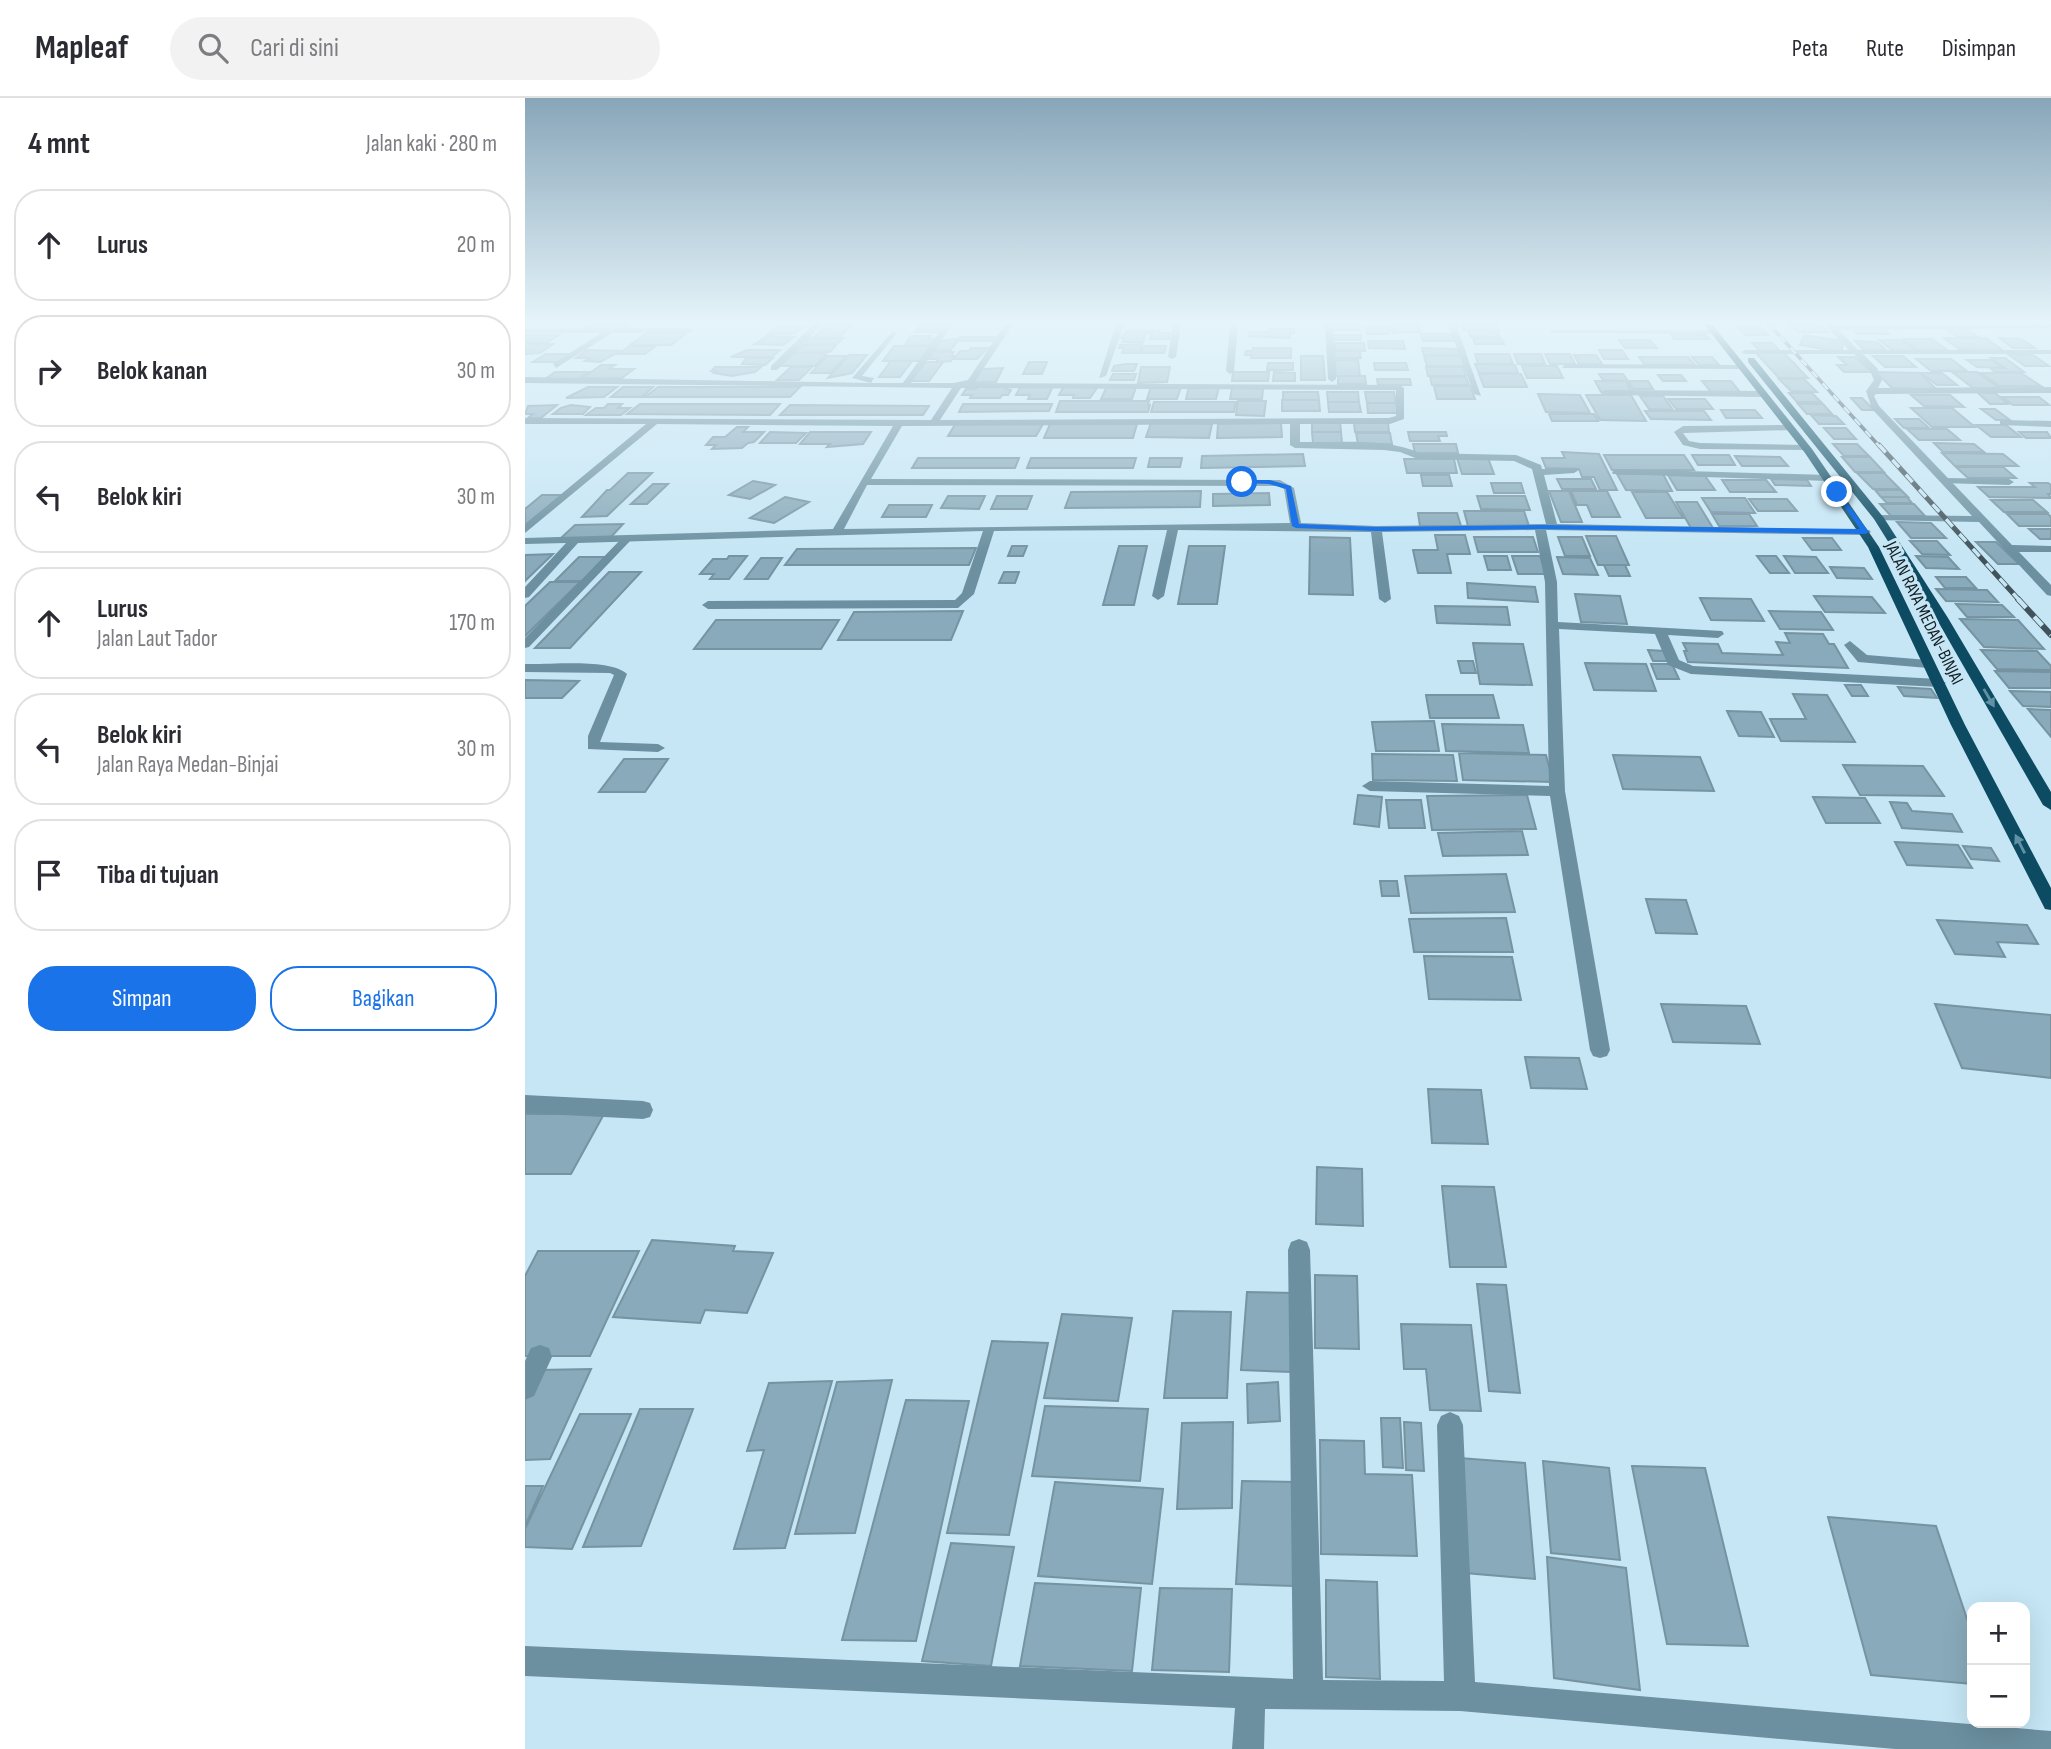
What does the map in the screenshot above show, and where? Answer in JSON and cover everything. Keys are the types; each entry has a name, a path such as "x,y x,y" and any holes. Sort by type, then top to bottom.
{"main road":[{"name":"JALAN RAYA MEDAN-BINJAI","path":"1769,401 1828,478 1865,532 1911,619 1929,664 2051,904"},
{"name":"JALAN RAYA MEDAN-BINJAI","path":"1784,401 1879,518 1942,618 2051,805"}],"street":[{"path":"934,423 948,401"},
{"path":"525,421 934,423 1397,420 1402,417 1403,401"},
{"path":"1873,401 1875,407 2051,592"},
{"path":"1295,421 1295,445 1384,447 1402,449 1418,456 1516,458 1537,467 1551,582 1557,791 1600,1050"},
{"path":"525,530 654,422"},
{"path":"2003,422 2051,424"},
{"path":"836,533 899,423"},
{"path":"1538,472 1574,470"},
{"path":"1617,472 1828,478"},
{"path":"864,482 1270,482 1289,488 1296,526"},
{"path":"1879,518 1982,519"},
{"path":"525,541 990,528 1173,526 1376,529 1546,527 1865,532"},
{"path":"1158,596 1173,526"},
{"path":"708,606 958,604 968,594 990,528"},
{"path":"1376,529 1385,599"},
{"path":"525,594 574,541"},
{"path":"2010,548 2051,549"},
{"path":"1553,625 1718,634"},
{"path":"1660,631 1673,663 1691,670 1939,683"},
{"path":"1850,645 1863,659 1929,664"},
{"path":"1370,786 1557,791"},
{"path":"525,1104 643,1110"},
{"path":"1299,1250 1308,1694"},
{"path":"525,1387 540,1357"},
{"path":"1450,1425 1460,1696"},
{"path":"525,1661 1251,1694 1460,1696 2051,1747"},
{"path":"1248,1749 1251,1694"}],"lane":[{"path":"1790,428 1683,429 1678,432 1686,443 1700,446 1805,448"},
{"path":"1945,481 2009,482"},
{"path":"525,645 626,540"},
{"path":"525,668 612,668 621,674 594,736 593,746 658,748"}],"building":[{"path":"1060,401 1149,401 1150,405 1148,412 1056,412"},
{"path":"1238,401 1266,401 1264,416 1236,415"},
{"path":"1282,401 1319,401 1320,411 1282,411"},
{"path":"1367,401 1396,403 1367,403"},
{"path":"1541,401 1583,401 1590,413 1546,412"},
{"path":"1589,401 1634,401 1646,421 1600,420"},
{"path":"1643,401 1667,401 1673,410 1649,409"},
{"path":"1670,401 1707,401 1713,409 1676,409"},
{"path":"1854,401 1865,401 1874,410 1862,410"},
{"path":"1918,401 1957,401 1964,407 1924,406"},
{"path":"1987,401 2005,401 2008,404 1990,404"},
{"path":"2008,401 2044,401 2049,405 2013,405"},
{"path":"1154,402 1236,402 1234,412 1151,412"},
{"path":"1328,402 1359,402 1361,412 1329,412"},
{"path":"1367,403 1396,403 1398,413 1368,413"},
{"path":"608,404 622,404 618,408 630,408 621,415 586,415 596,408 604,408"},
{"path":"640,404 780,404 770,415 627,414"},
{"path":"963,404 1052,404 1049,411 959,412"},
{"path":"1798,404 1823,404 1832,414 1807,414"},
{"path":"557,405 541,418 528,418 533,414 525,414 528,406"},
{"path":"571,405 590,407 583,414 553,414 561,408"},
{"path":"790,405 929,406 923,415 780,415"},
{"path":"1911,408 1952,408 1975,427 1932,427"},
{"path":"1981,409 1995,409 2010,420 1996,420"},
{"path":"1721,410 1755,410 1762,418 1726,418"},
{"path":"1645,411 1704,411 1711,420 1651,419"},
{"path":"1549,414 1594,414 1598,421 1552,421"},
{"path":"1811,415 1836,416 1844,424 1819,424"},
{"path":"1895,419 1919,419 1929,428 1904,428"},
{"path":"1312,421 1340,421 1341,432 1312,432"},
{"path":"956,423 1043,424 1036,436 948,436"},
{"path":"1151,423 1212,424 1209,438 1146,437"},
{"path":"1281,423 1282,437 1217,438 1218,424"},
{"path":"1354,423 1388,423 1389,432 1355,432"},
{"path":"1050,424 1137,424 1133,438 1044,438"},
{"path":"1976,425 2006,425 2021,437 1991,437"},
{"path":"737,427 748,427 743,432 764,432 754,442 742,448 712,449 716,445 706,445 713,437 725,437"},
{"path":"1824,428 1846,428 1856,439 1834,439"},
{"path":"1907,429 1947,429 1960,440 1919,440"},
{"path":"770,432 806,433 796,443 760,443"},
{"path":"810,432 871,432 863,444 827,447 830,444 800,444"},
{"path":"1312,432 1341,432 1342,443 1313,443"},
{"path":"1408,432 1446,432 1447,436 1438,436 1440,441 1410,441"},
{"path":"2019,432 2047,432 2051,438 2026,438"},
{"path":"1356,433 1390,433 1392,444 1358,444"},
{"path":"1934,443 1974,444 1984,452 1943,452"},
{"path":"1413,444 1456,444 1458,453 1415,453"},
{"path":"1833,444 1857,444 1869,456 1844,456"},
{"path":"1562,452 1599,454 1617,490 1600,490 1594,477 1582,477 1579,469 1546,468 1542,458 1565,458"},
{"path":"1942,453 2003,454 2018,466 1955,466"},
{"path":"1303,454 1305,466 1201,468 1202,456"},
{"path":"1604,455 1684,455 1694,470 1612,470"},
{"path":"1692,455 1729,455 1735,465 1698,465"},
{"path":"1735,456 1780,457 1788,466 1742,466"},
{"path":"1842,457 1870,457 1884,472 1855,472"},
{"path":"918,458 1019,458 1015,468 912,468"},
{"path":"1031,458 1136,458 1133,468 1027,468"},
{"path":"1150,458 1182,458 1180,467 1148,467"},
{"path":"1457,458 1488,458 1494,474 1462,474"},
{"path":"1404,459 1454,459 1457,473 1407,473"},
{"path":"1956,467 2003,467 2016,478 1968,478"},
{"path":"628,473 652,473 607,516 582,517 607,490"},
{"path":"1857,473 1884,473 1900,489 1873,489"},
{"path":"1617,474 1663,474 1672,491 1626,490"},
{"path":"1421,475 1449,475 1452,486 1423,486"},
{"path":"1668,475 1705,476 1715,490 1677,490"},
{"path":"1557,479 1591,479 1596,489 1562,489"},
{"path":"1771,479 1807,480 1811,486 1775,485"},
{"path":"1722,480 1766,480 1776,492 1730,492"},
{"path":"753,481 775,485 750,499 729,495"},
{"path":"1491,483 1521,483 1524,493 1494,493"},
{"path":"2030,483 2051,485 2051,494 2048,494 2051,498 1989,497 1978,487 2035,487"},
{"path":"653,484 668,484 647,504 631,504"},
{"path":"1875,490 1901,490 1908,497 1881,497"},
{"path":"1201,491 1200,507 1065,508 1071,492"},
{"path":"1549,491 1569,491 1582,522 1561,522"},
{"path":"1571,491 1607,491 1620,517 1592,517 1587,505 1577,505"},
{"path":"1632,492 1667,492 1683,518 1646,518"},
{"path":"1269,493 1270,505 1213,506 1213,494"},
{"path":"542,495 563,495 525,528 525,509"},
{"path":"948,496 985,496 979,509 941,508"},
{"path":"997,496 1032,496 1027,509 991,509"},
{"path":"1477,496 1525,496 1530,510 1481,509"},
{"path":"785,497 809,502 774,523 750,518"},
{"path":"1881,497 1907,497 1912,503 1887,503"},
{"path":"1702,498 1745,498 1755,513 1711,512"},
{"path":"1749,499 1787,499 1797,511 1758,511"},
{"path":"1991,500 2033,500 2047,512 2004,512"},
{"path":"1676,502 1697,502 1713,528 1691,528"},
{"path":"1880,504 1914,504 1925,516 1891,516"},
{"path":"889,505 932,505 926,517 882,517"},
{"path":"1464,511 1524,511 1529,526 1468,526"},
{"path":"1418,513 1457,513 1461,526 1420,526"},
{"path":"1712,514 1749,514 1757,526 1719,526"},
{"path":"2007,514 2048,514 2051,517 2051,526 2019,526"},
{"path":"1897,522 1931,523 1946,538 1911,538"},
{"path":"623,524 610,538 561,538 575,525"},
{"path":"2029,529 2051,529 2051,539 2040,539"},
{"path":"1435,535 1465,535 1470,554 1447,554 1451,573 1418,573 1413,550 1438,550"},
{"path":"1586,536 1616,536 1629,565 1598,565"},
{"path":"1310,537 1350,538 1353,595 1309,594"},
{"path":"1474,537 1533,537 1538,552 1478,552"},
{"path":"1558,537 1582,537 1590,556 1565,556"},
{"path":"1803,538 1832,538 1841,550 1812,550"},
{"path":"1910,541 1937,541 1950,555 1922,554"},
{"path":"1976,542 1996,542 2019,564 1998,564"},
{"path":"1012,546 1027,546 1023,556 1008,556"},
{"path":"1119,546 1147,546 1134,605 1103,605"},
{"path":"1189,546 1225,546 1217,604 1178,604"},
{"path":"976,548 969,565 785,565 797,549"},
{"path":"553,554 525,581 525,555"},
{"path":"729,556 747,556 729,579 710,579 714,574 700,574 713,559 727,559"},
{"path":"1484,556 1507,556 1511,570 1488,570"},
{"path":"1512,556 1540,556 1546,574 1518,574"},
{"path":"1757,556 1776,556 1789,573 1770,573"},
{"path":"1784,556 1816,557 1828,573 1795,573"},
{"path":"1916,556 1948,557 1959,569 1926,568"},
{"path":"579,557 605,557 583,581 555,581"},
{"path":"1557,557 1590,558 1598,575 1563,574"},
{"path":"761,558 782,558 768,579 745,579"},
{"path":"1604,565 1625,565 1630,576 1609,576"},
{"path":"1830,567 1864,568 1872,579 1837,578"},
{"path":"609,572 641,572 570,648 535,648"},
{"path":"1004,572 1019,572 1015,583 999,583"},
{"path":"1936,577 1966,577 1976,588 1945,588"},
{"path":"550,582 580,582 525,636 525,606"},
{"path":"1467,583 1535,587 1538,602 1468,598"},
{"path":"1936,589 1987,590 1998,602 1946,601"},
{"path":"1575,594 1620,596 1627,624 1581,622"},
{"path":"1814,596 1872,597 1885,613 1825,612"},
{"path":"1700,598 1751,599 1764,621 1711,620"},
{"path":"1956,604 2002,605 2014,617 1967,617"},
{"path":"1435,606 1507,607 1510,625 1437,623"},
{"path":"963,611 951,640 838,640 854,612"},
{"path":"1769,611 1821,612 1833,630 1780,629"},
{"path":"1960,619 2018,620 2044,649 1984,647"},
{"path":"716,620 839,620 821,649 694,649"},
{"path":"1785,633 1823,634 1829,644 1834,644 1848,668 1688,662 1684,651 1687,651 1683,643 1718,644 1722,653 1783,655 1776,642 1790,643"},
{"path":"1473,643 1523,644 1532,685 1480,684"},
{"path":"1648,650 1666,651 1670,661 1653,661"},
{"path":"1981,650 2037,651 2051,666 2051,670 1997,669"},
{"path":"1458,661 1473,661 1476,673 1461,673"},
{"path":"1585,663 1646,664 1656,691 1594,690"},
{"path":"1651,664 1672,664 1679,679 1657,679"},
{"path":"1995,671 2051,672 2051,688 2009,688"},
{"path":"525,680 579,681 562,698 525,698"},
{"path":"1845,685 1861,685 1868,696 1852,696"},
{"path":"1898,687 1931,689 1937,698 1904,696"},
{"path":"2010,691 2051,692 2051,707 2023,706"},
{"path":"1793,694 1827,695 1855,742 1781,741 1770,719 1806,719"},
{"path":"1426,695 1493,695 1499,718 1430,718"},
{"path":"2028,709 2051,710 2051,737"},
{"path":"1727,711 1761,712 1774,737 1739,736"},
{"path":"1434,721 1439,751 1376,751 1372,722"},
{"path":"1442,724 1523,725 1529,753 1446,751"},
{"path":"1459,753 1546,755 1553,782 1463,780"},
{"path":"1372,754 1453,755 1457,781 1373,780"},
{"path":"1613,755 1700,757 1714,791 1623,789"},
{"path":"624,759 668,759 645,792 599,792"},
{"path":"1843,765 1923,766 1944,796 1860,795"},
{"path":"1358,795 1382,797 1379,827 1354,824"},
{"path":"1527,795 1536,829 1432,830 1427,796"},
{"path":"1813,797 1865,798 1880,823 1826,823"},
{"path":"1386,800 1421,800 1425,828 1389,828"},
{"path":"1890,802 1907,803 1912,811 1952,814 1962,832 1902,828"},
{"path":"1522,831 1528,855 1443,856 1438,833"},
{"path":"1895,842 1958,845 1972,868 1907,865"},
{"path":"1963,846 1991,848 1999,861 1971,859"},
{"path":"1506,874 1515,912 1411,913 1405,876"},
{"path":"1380,881 1397,881 1399,896 1382,896"},
{"path":"1646,899 1686,900 1697,934 1656,933"},
{"path":"1506,918 1513,952 1414,952 1409,919"},
{"path":"1937,920 2027,925 2038,944 1997,942 2005,957 1955,954"},
{"path":"1424,956 1512,957 1521,1000 1429,999"},
{"path":"1661,1004 1746,1006 1760,1044 1673,1042"},
{"path":"1935,1004 2051,1015 2051,1078 1962,1068"},
{"path":"1525,1057 1579,1058 1587,1089 1531,1088"},
{"path":"1428,1089 1481,1090 1488,1144 1432,1143"},
{"path":"525,1114 604,1114 571,1174 525,1174"},
{"path":"1317,1167 1362,1169 1363,1226 1316,1224"},
{"path":"1442,1186 1494,1187 1506,1267 1450,1267"},
{"path":"652,1240 735,1246 733,1251 773,1253 747,1313 705,1310 700,1323 613,1317"},
{"path":"538,1251 639,1251 590,1356 525,1356 525,1276"},
{"path":"1315,1275 1357,1276 1359,1349 1315,1348"},
{"path":"1477,1284 1506,1285 1520,1393 1489,1391"},
{"path":"1247,1292 1294,1293 1292,1372 1241,1370"},
{"path":"1173,1311 1231,1312 1227,1398 1164,1398"},
{"path":"1062,1314 1132,1318 1118,1401 1044,1398"},
{"path":"1401,1324 1471,1325 1481,1411 1430,1410 1426,1369 1404,1369"},
{"path":"992,1341 1048,1343 1009,1535 947,1533"},
{"path":"591,1369 550,1459 525,1460 525,1399 539,1370"},
{"path":"892,1380 855,1533 795,1534 837,1382"},
{"path":"832,1381 785,1548 734,1549 764,1450 747,1451 769,1383"},
{"path":"1278,1382 1280,1421 1248,1423 1247,1384"},
{"path":"906,1400 969,1401 916,1641 842,1640"},
{"path":"1045,1406 1148,1409 1140,1481 1032,1476"},
{"path":"640,1409 693,1409 641,1546 583,1547"},
{"path":"580,1414 631,1414 572,1549 525,1547 525,1529"},
{"path":"1381,1418 1400,1418 1403,1468 1383,1467"},
{"path":"1233,1422 1232,1508 1177,1509 1182,1423"},
{"path":"1404,1422 1421,1423 1424,1471 1406,1470"},
{"path":"1320,1440 1364,1441 1365,1474 1412,1475 1417,1556 1321,1554"},
{"path":"1459,1458 1525,1463 1535,1579 1465,1573"},
{"path":"1543,1461 1609,1468 1620,1560 1551,1553"},
{"path":"1632,1466 1705,1468 1748,1646 1667,1644"},
{"path":"1242,1481 1296,1482 1295,1586 1236,1584"},
{"path":"1055,1482 1163,1489 1152,1584 1038,1576"},
{"path":"525,1486 543,1486 525,1526"},
{"path":"1828,1517 1936,1526 1967,1619 1967,1684 1871,1675"},
{"path":"951,1543 1014,1547 991,1666 922,1661"},
{"path":"1547,1557 1626,1568 1640,1690 1554,1678"},
{"path":"1326,1580 1377,1582 1380,1679 1326,1677"},
{"path":"1035,1583 1141,1588 1132,1671 1020,1666"},
{"path":"1160,1588 1232,1589 1229,1672 1152,1670"}],"railway":[{"path":"1839,401 1880,447"},
{"path":"1879,445 2020,601"},
{"path":"2018,599 2051,635"}],"route":[{"path":"1242,482 1280,483 1289,488 1296,526 1376,529 1540,527 1865,532 1837,492"}]}
